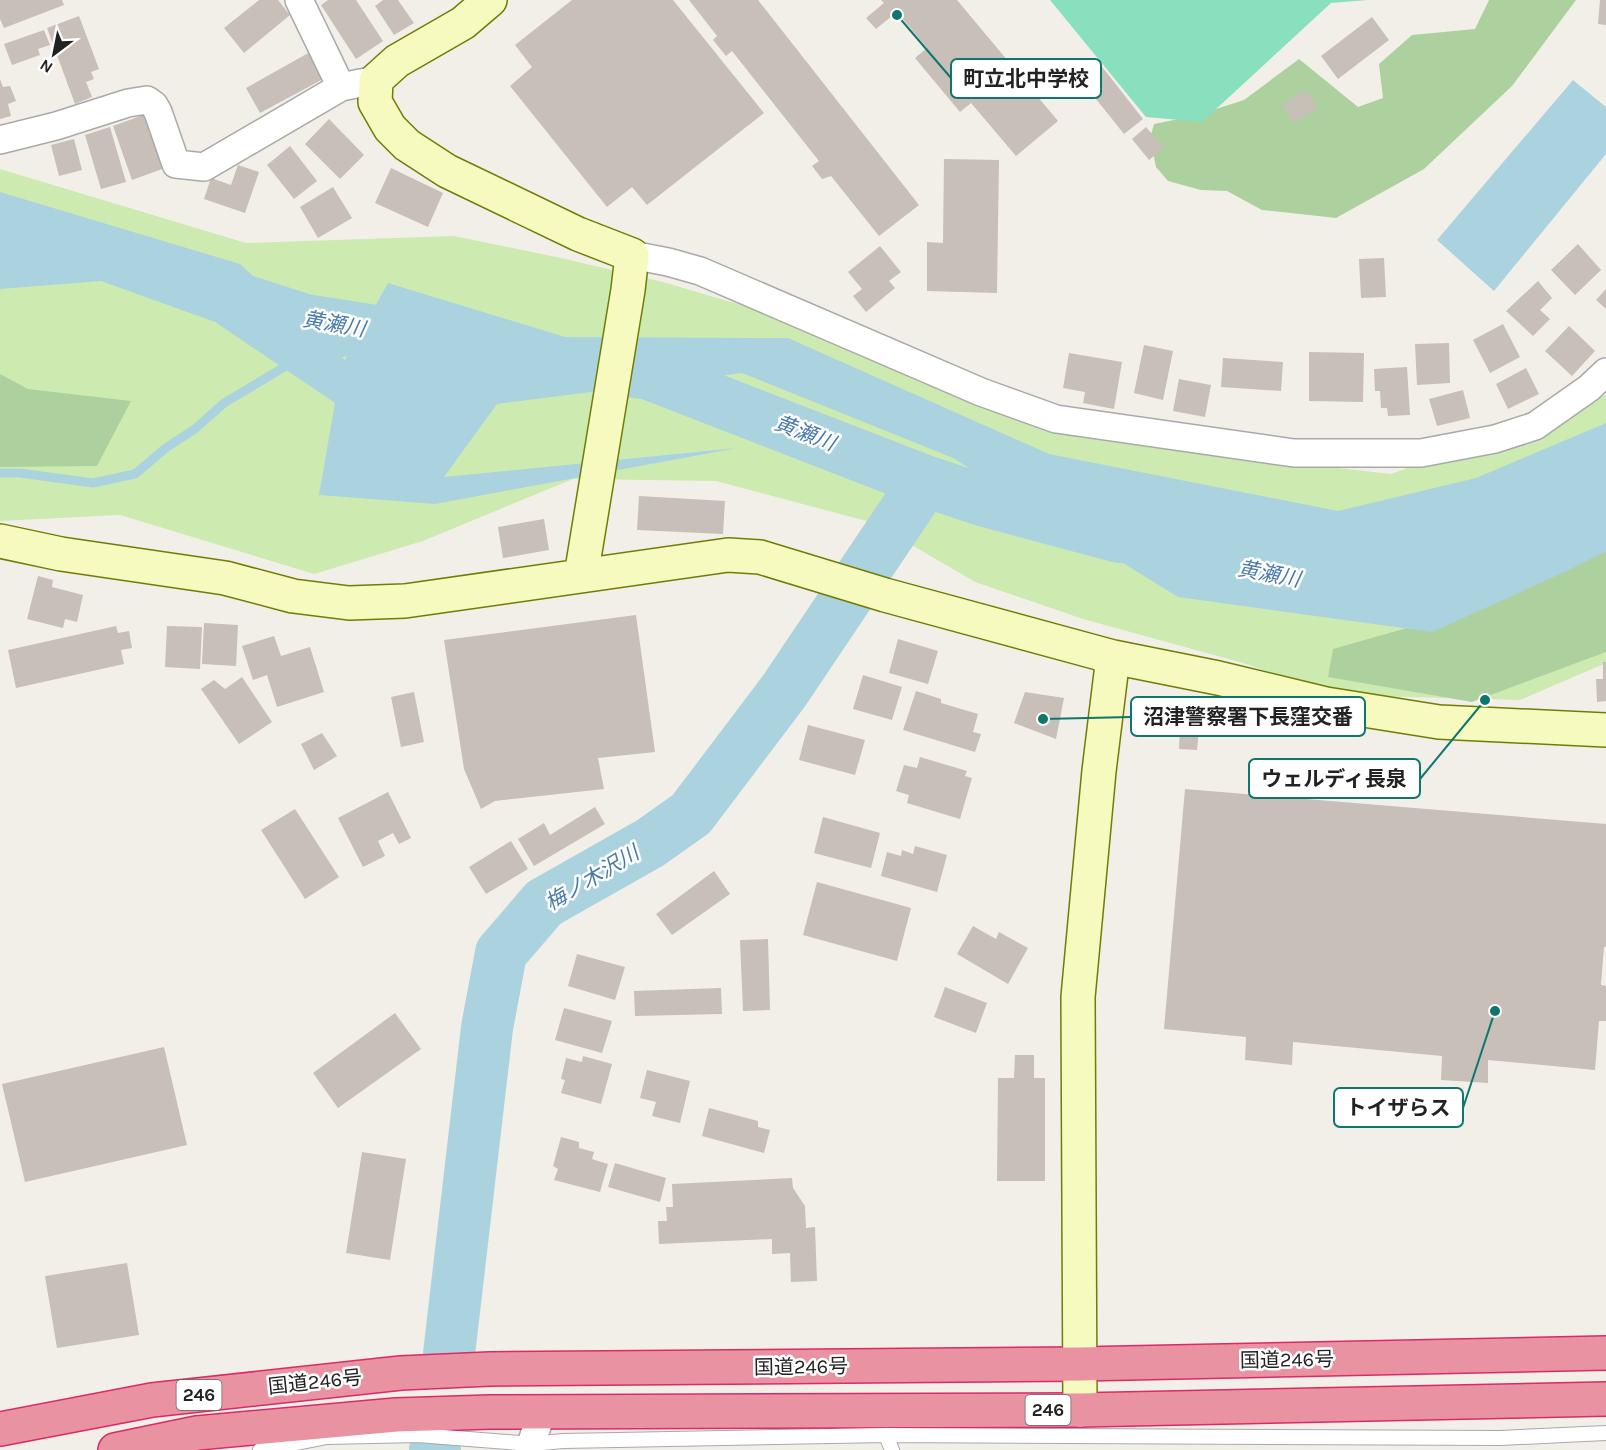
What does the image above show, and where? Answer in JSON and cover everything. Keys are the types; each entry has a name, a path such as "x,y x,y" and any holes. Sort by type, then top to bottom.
{"highway":[{"name":"国道246号","path":"0,1429 153,1400 400,1373 490,1369 1080,1364 1606,1353"},
{"name":"国道246号","path":"116,1450 197,1433 396,1415 490,1412 1080,1410 1606,1399"}],"street":[{"path":"298,0 341,87"},
{"path":"0,140 56,126 128,103 147,100 158,112 176,164 204,166 341,87 376,80 397,61 463,23 490,0"},
{"path":"376,80 375,102 390,128 407,145 447,171 578,234 632,255 700,271 981,392 1056,419 1294,453 1421,453 1495,439 1535,426 1589,388 1606,372"},
{"path":"580,576 632,255"},
{"path":"0,541 60,554 225,578 293,596 348,603 405,601 728,555 760,557 885,595 1113,657 1218,678 1326,704 1428,720 1606,730"},
{"path":"1080,1410 1078,997 1099,771 1113,657"},
{"path":"530,1447 542,1412"}],"lane":[{"path":"260,1450 327,1437 418,1435 530,1447 563,1441 886,1435 1500,1438 1606,1433"},
{"path":"886,1435 892,1450"}],"green space":[{"path":"1050,0 1368,0 1331,3 1202,122 1146,117"},
{"path":"1489,0 1576,0 1512,86 1424,169 1336,218 1262,210 1227,191 1201,190 1168,181 1156,167 1150,138 1154,124 1194,116 1244,100 1299,59 1358,107 1383,98 1379,64 1412,35 1475,29"},
{"path":"0,169 246,243 454,236 663,282 864,341 1181,450 1391,474 1606,395 1606,663 1520,700 1336,695 1243,663 1083,619 975,582 874,523 716,481 573,479 423,541 314,574 120,515 0,521"},
{"path":"0,374 28,389 131,401 97,466 0,467"},
{"path":"1606,551 1606,652 1472,702 1328,677 1333,649 1498,602"}],"water":[{"path":"1573,80 1606,107 1606,154 1494,291 1437,240"},
{"path":"0,192 240,264 345,360 388,283 565,337 788,338 1049,454 1338,511 1476,478 1606,423 1606,551 1432,632 1178,597 953,458 742,373 497,404 444,477 737,448 435,504 319,495 335,403 215,322 101,281 0,289"}],"building":[{"path":"0,0 62,0 64,5 4,28 0,19"},
{"path":"259,0 278,0 290,15 244,53 224,28"},
{"path":"328,0 356,0 383,41 356,59 321,5"},
{"path":"383,0 398,0 414,23 394,35 375,6"},
{"path":"572,0 673,0 764,113 647,205 632,187 607,207 510,86 532,67 515,45"},
{"path":"689,0 758,0 919,205 879,236 831,176 822,179 812,166 819,161 732,51 726,56 713,40 717,36"},
{"path":"881,0 957,0 1058,121 1016,156 971,103 960,112 915,58 927,48 897,12 876,29 866,18 884,3"},
{"path":"1600,0 1606,0 1606,25 1598,24"},
{"path":"79,16 99,69 91,72 94,79 86,82 92,97 75,104 47,28"},
{"path":"1372,17 1389,40 1338,79 1321,56"},
{"path":"44,30 50,45 38,49 40,55 12,65 4,44"},
{"path":"310,52 325,78 260,113 246,88"},
{"path":"1096,59 1143,119 1124,134 1076,74"},
{"path":"0,79 3,87 10,86 16,101 8,104 11,116 0,119"},
{"path":"1307,90 1317,109 1293,123 1282,104"},
{"path":"146,114 165,168 132,180 113,126"},
{"path":"329,119 364,155 340,179 305,144"},
{"path":"110,127 126,182 101,189 85,135"},
{"path":"1146,127 1164,148 1149,160 1132,139"},
{"path":"74,139 82,170 59,176 51,145"},
{"path":"290,146 317,181 294,199 267,165"},
{"path":"944,159 999,160 997,293 927,291 927,242 943,243"},
{"path":"238,165 259,172 245,213 204,199 211,178 231,185"},
{"path":"391,168 443,193 428,227 375,203"},
{"path":"333,187 352,218 318,238 300,207"},
{"path":"1578,244 1601,270 1575,295 1551,270"},
{"path":"880,246 901,272 889,281 895,288 866,312 853,296 862,289 848,272"},
{"path":"1384,258 1386,297 1361,298 1359,259"},
{"path":"1538,281 1552,298 1540,310 1550,319 1533,336 1506,311"},
{"path":"1606,289 1606,309 1596,300"},
{"path":"1503,324 1520,357 1490,373 1473,340"},
{"path":"1569,326 1595,351 1572,376 1545,351"},
{"path":"1449,343 1450,383 1417,385 1415,344"},
{"path":"1144,345 1173,351 1163,400 1134,393"},
{"path":"1309,352 1364,353 1363,402 1309,401"},
{"path":"1069,353 1122,362 1114,409 1083,403 1085,392 1063,388"},
{"path":"1223,358 1283,362 1281,391 1221,387"},
{"path":"1407,367 1410,415 1388,416 1387,408 1381,408 1380,391 1375,391 1374,369"},
{"path":"1526,368 1539,394 1508,409 1496,384"},
{"path":"1179,379 1211,385 1205,417 1173,411"},
{"path":"1463,390 1470,418 1437,426 1429,399"},
{"path":"639,496 725,501 723,534 637,530"},
{"path":"544,519 549,550 503,558 498,527"},
{"path":"38,576 53,580 52,587 83,595 77,622 65,619 63,628 27,619"},
{"path":"636,615 655,752 598,758 604,789 495,801 481,809 464,769 444,640"},
{"path":"204,623 238,625 236,666 202,664"},
{"path":"116,626 118,633 129,631 132,648 121,650 124,664 16,688 8,650"},
{"path":"167,626 202,627 200,669 165,667"},
{"path":"274,636 281,656 310,647 324,692 277,707 267,675 253,680 242,646"},
{"path":"898,639 938,651 928,684 889,673"},
{"path":"1603,662 1606,662 1606,701 1597,702 1596,679 1603,679"},
{"path":"863,675 902,687 892,720 853,709"},
{"path":"242,677 272,722 239,744 201,689 214,680 225,689"},
{"path":"916,691 941,699 941,703 978,714 973,732 981,734 975,752 903,730"},
{"path":"414,692 424,742 401,747 391,697"},
{"path":"1025,692 1064,698 1056,739 1014,723"},
{"path":"808,725 865,740 855,775 799,760"},
{"path":"1180,727 1199,729 1197,750 1179,749"},
{"path":"322,733 337,756 314,770 301,744"},
{"path":"920,757 967,771 965,776 972,778 960,819 907,803 909,795 896,791 904,765 917,768"},
{"path":"1185,789 1606,824 1606,947 1604,947 1601,985 1606,986 1606,1021 1599,1021 1595,1070 1488,1060 1488,1083 1441,1080 1442,1056 1293,1042 1292,1065 1245,1060 1246,1037 1164,1029"},
{"path":"388,792 411,838 399,844 393,833 378,841 385,856 363,867 338,818"},
{"path":"595,807 605,824 534,866 518,839 544,823 550,835"},
{"path":"295,809 339,877 305,899 261,830"},
{"path":"823,817 880,833 871,868 814,853"},
{"path":"511,841 528,869 486,894 469,867"},
{"path":"915,846 947,855 937,892 881,876 887,852 901,856 902,850 913,854"},
{"path":"714,871 730,894 672,935 656,914"},
{"path":"817,882 911,908 897,961 803,935"},
{"path":"973,926 996,939 999,932 1028,948 1008,984 957,954"},
{"path":"768,939 770,1010 743,1011 740,940"},
{"path":"577,954 625,967 615,1000 568,986"},
{"path":"945,987 987,1003 976,1033 934,1017"},
{"path":"721,988 722,1014 635,1016 634,991"},
{"path":"564,1008 612,1021 602,1053 555,1040"},
{"path":"395,1013 421,1049 338,1108 313,1073"},
{"path":"164,1047 187,1145 25,1182 2,1084"},
{"path":"1015,1055 1034,1055 1034,1078 1045,1078 1045,1181 997,1181 998,1078 1014,1078"},
{"path":"583,1056 612,1064 601,1104 561,1093 565,1080 561,1079 566,1058 582,1062"},
{"path":"647,1070 690,1081 680,1123 652,1116 656,1102 640,1098"},
{"path":"709,1108 758,1121 758,1127 770,1130 764,1153 702,1136"},
{"path":"561,1137 579,1142 579,1148 594,1152 592,1159 608,1164 600,1192 554,1180 558,1169 553,1166"},
{"path":"362,1152 406,1159 390,1260 346,1253"},
{"path":"615,1163 666,1178 660,1202 608,1187"},
{"path":"792,1178 793,1188 805,1206 806,1228 815,1227 817,1281 791,1282 790,1253 772,1254 772,1239 659,1244 658,1221 667,1221 666,1207 673,1207 672,1184"},
{"path":"127,1263 139,1335 57,1348 45,1276"}],"waterway":[{"name":"黄瀬川","path":"231,296 305,320 433,340"},
{"path":"327,356 361,348"},
{"path":"0,473 20,473 93,483 135,474 167,447 195,429 224,403 286,366 294,364"},
{"name":"黄瀬川","path":"599,366 649,374 925,481 985,501 1119,537"},
{"name":"梅ノ木沢川","path":"449,1354 487,1028 501,953 544,903 650,843 691,814 784,691 925,481"}],"place":[{"name":"町立北中学校","path":"897,15"},
{"name":"ウェルディ長泉","path":"1485,700"},
{"name":"沼津警察署下長窪交番","path":"1043,719"},
{"name":"トイザらス","path":"1495,1011"}]}
